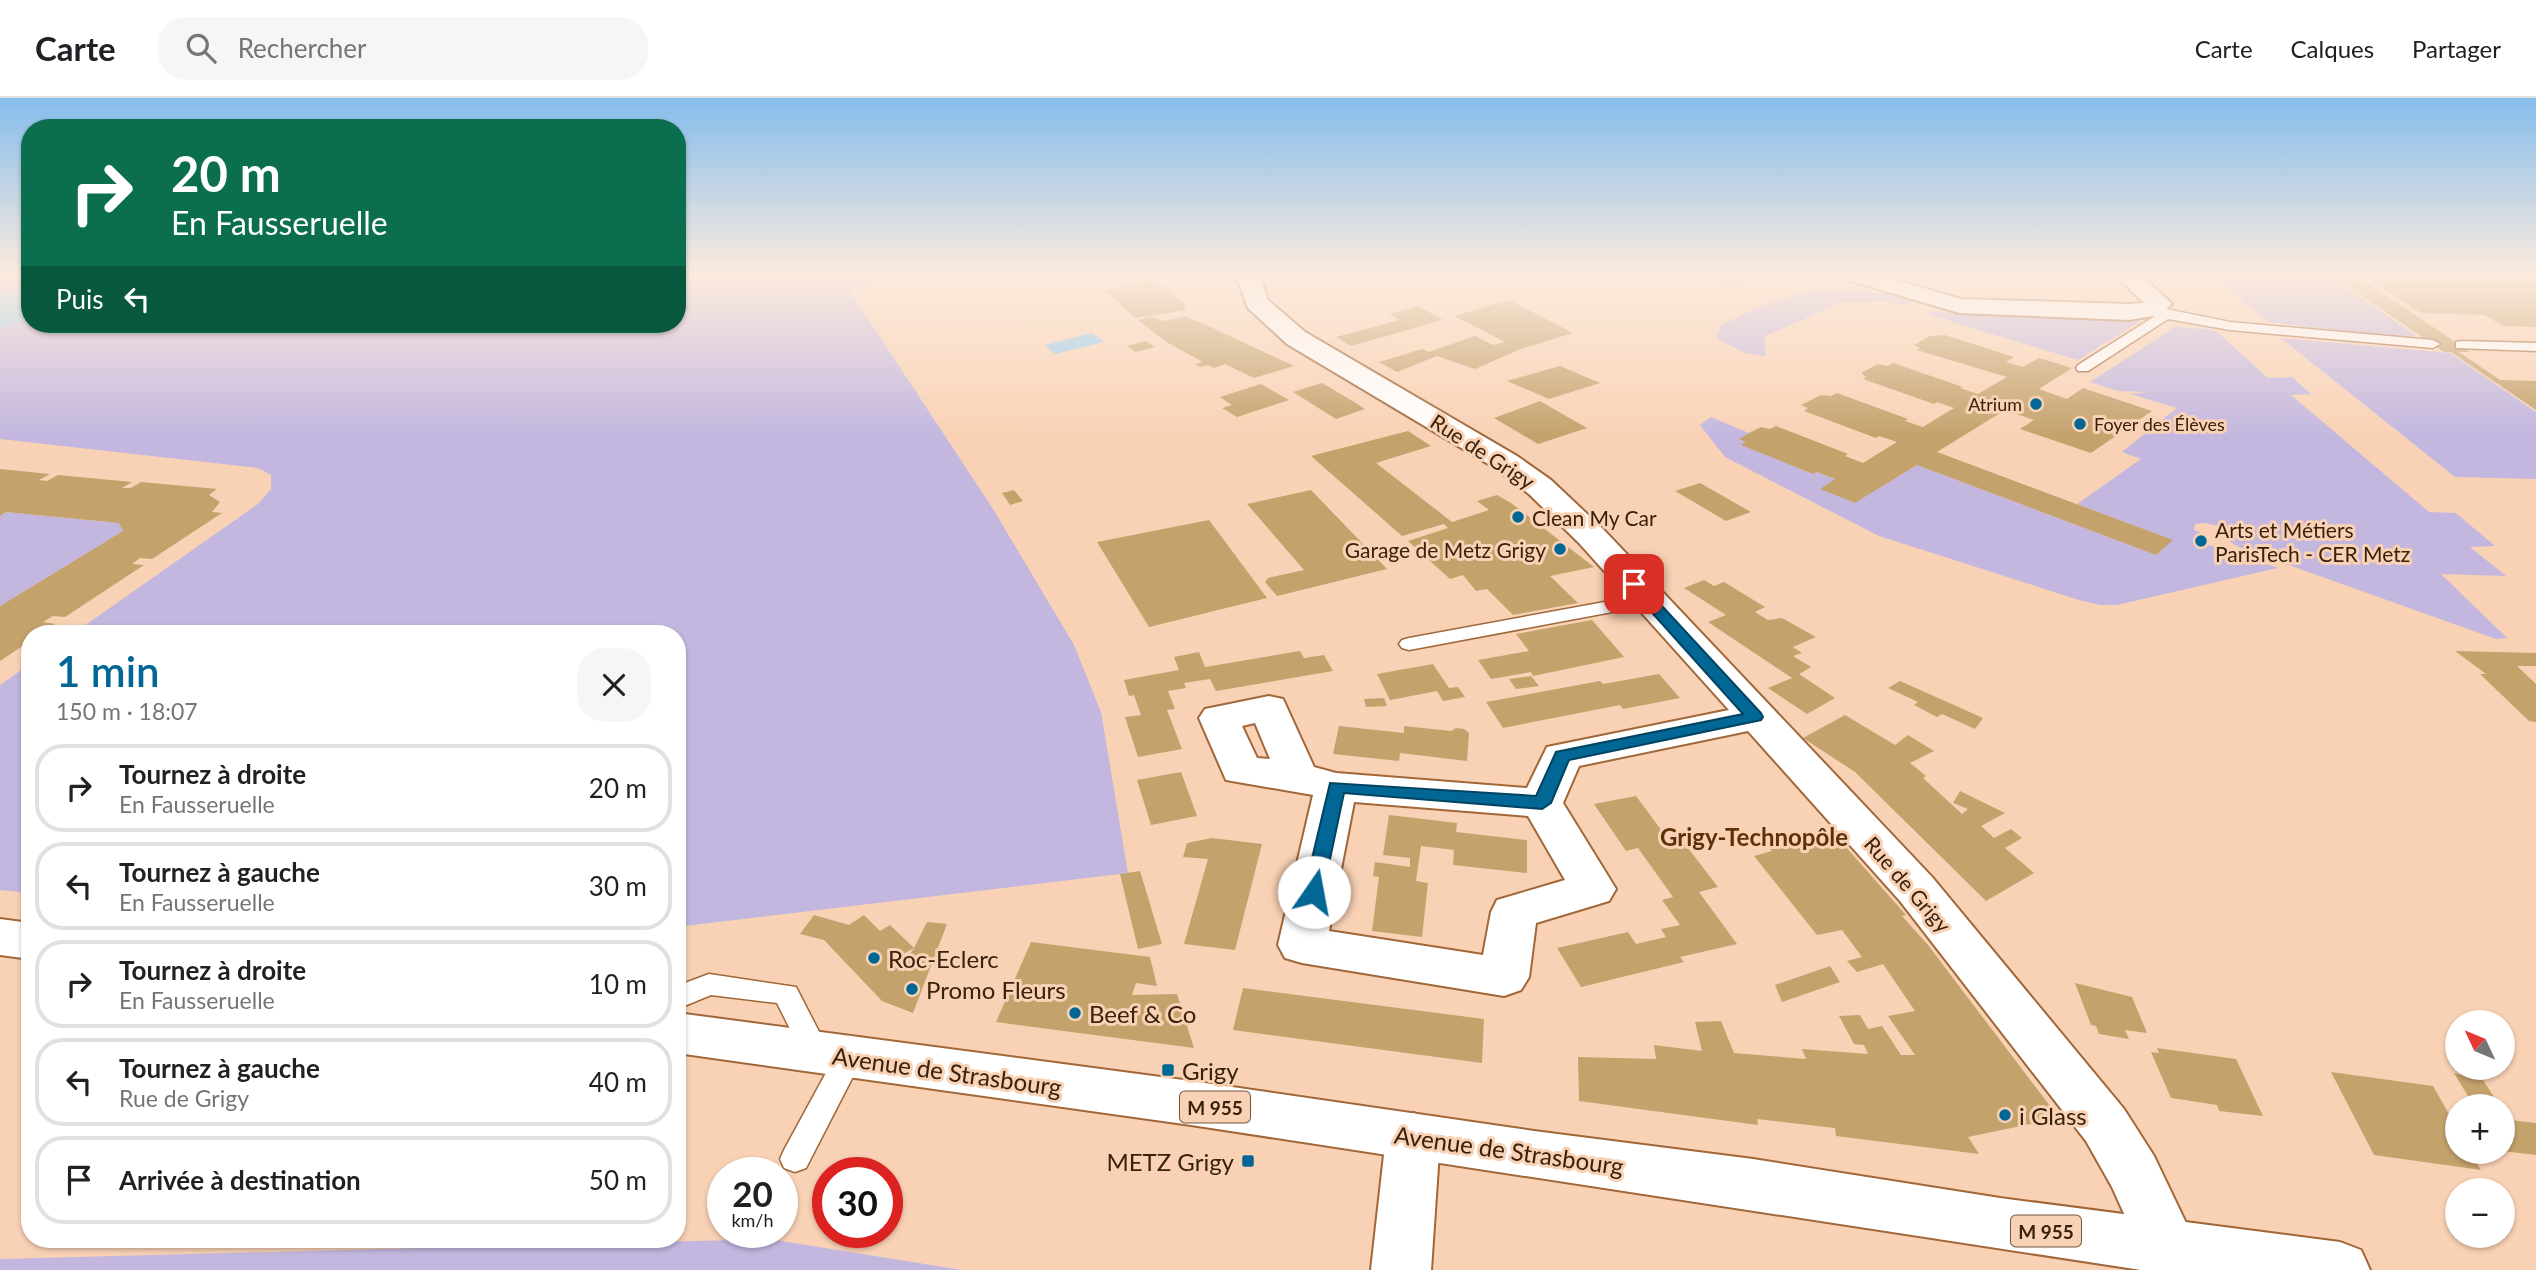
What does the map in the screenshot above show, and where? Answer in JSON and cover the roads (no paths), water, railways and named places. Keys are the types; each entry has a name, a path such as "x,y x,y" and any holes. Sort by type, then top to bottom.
{"street":[{"name":"Rue de Grigy","path":"1285,328 1296,338 1506,462 1540,487 1591,537 1916,890 2105,1125 2134,1173 2169,1248"},
{"path":"1542,803 1562,756 1755,717"},
{"path":"1317,782 1542,803 1593,889 1514,912 1504,977 1302,945 1317,782"},
{"path":"0,937 21,940"},
{"name":"Avenue de Strasbourg","path":"686,1034 1191,1103 1753,1184 2169,1248 2340,1270"},
{"path":"1403,1269 1413,1137"}],"lane":[{"path":"2082,368 2138,328"},
{"path":"2233,328 2367,342 2433,344"},
{"path":"2461,345 2536,347"},
{"path":"1409,644 1648,600"},
{"path":"686,994 709,984 786,994 832,1055 796,1157"}],"water":[{"path":"1092,333 1104,342 1055,354 1045,345"}],"place":[{"name":"Atrium","path":"2036,404"},
{"name":"Foyer des Élèves","path":"2080,424"},
{"name":"Clean My Car","path":"1518,517"},
{"name":"Arts et Métiers ParisTech - CER Metz","path":"2201,541"},
{"name":"Garage de Metz Grigy","path":"1560,549"},
{"name":"Roc-Eclerc","path":"874,958"},
{"name":"Promo Fleurs","path":"912,989"},
{"name":"Beef & Co","path":"1075,1013"},
{"name":"Grigy","path":"1168,1070"},
{"name":"i Glass","path":"2005,1115"},
{"name":"METZ Grigy","path":"1248,1161"}],"district":[{"name":"Grigy-Technopôle","path":"1754,836"}]}
